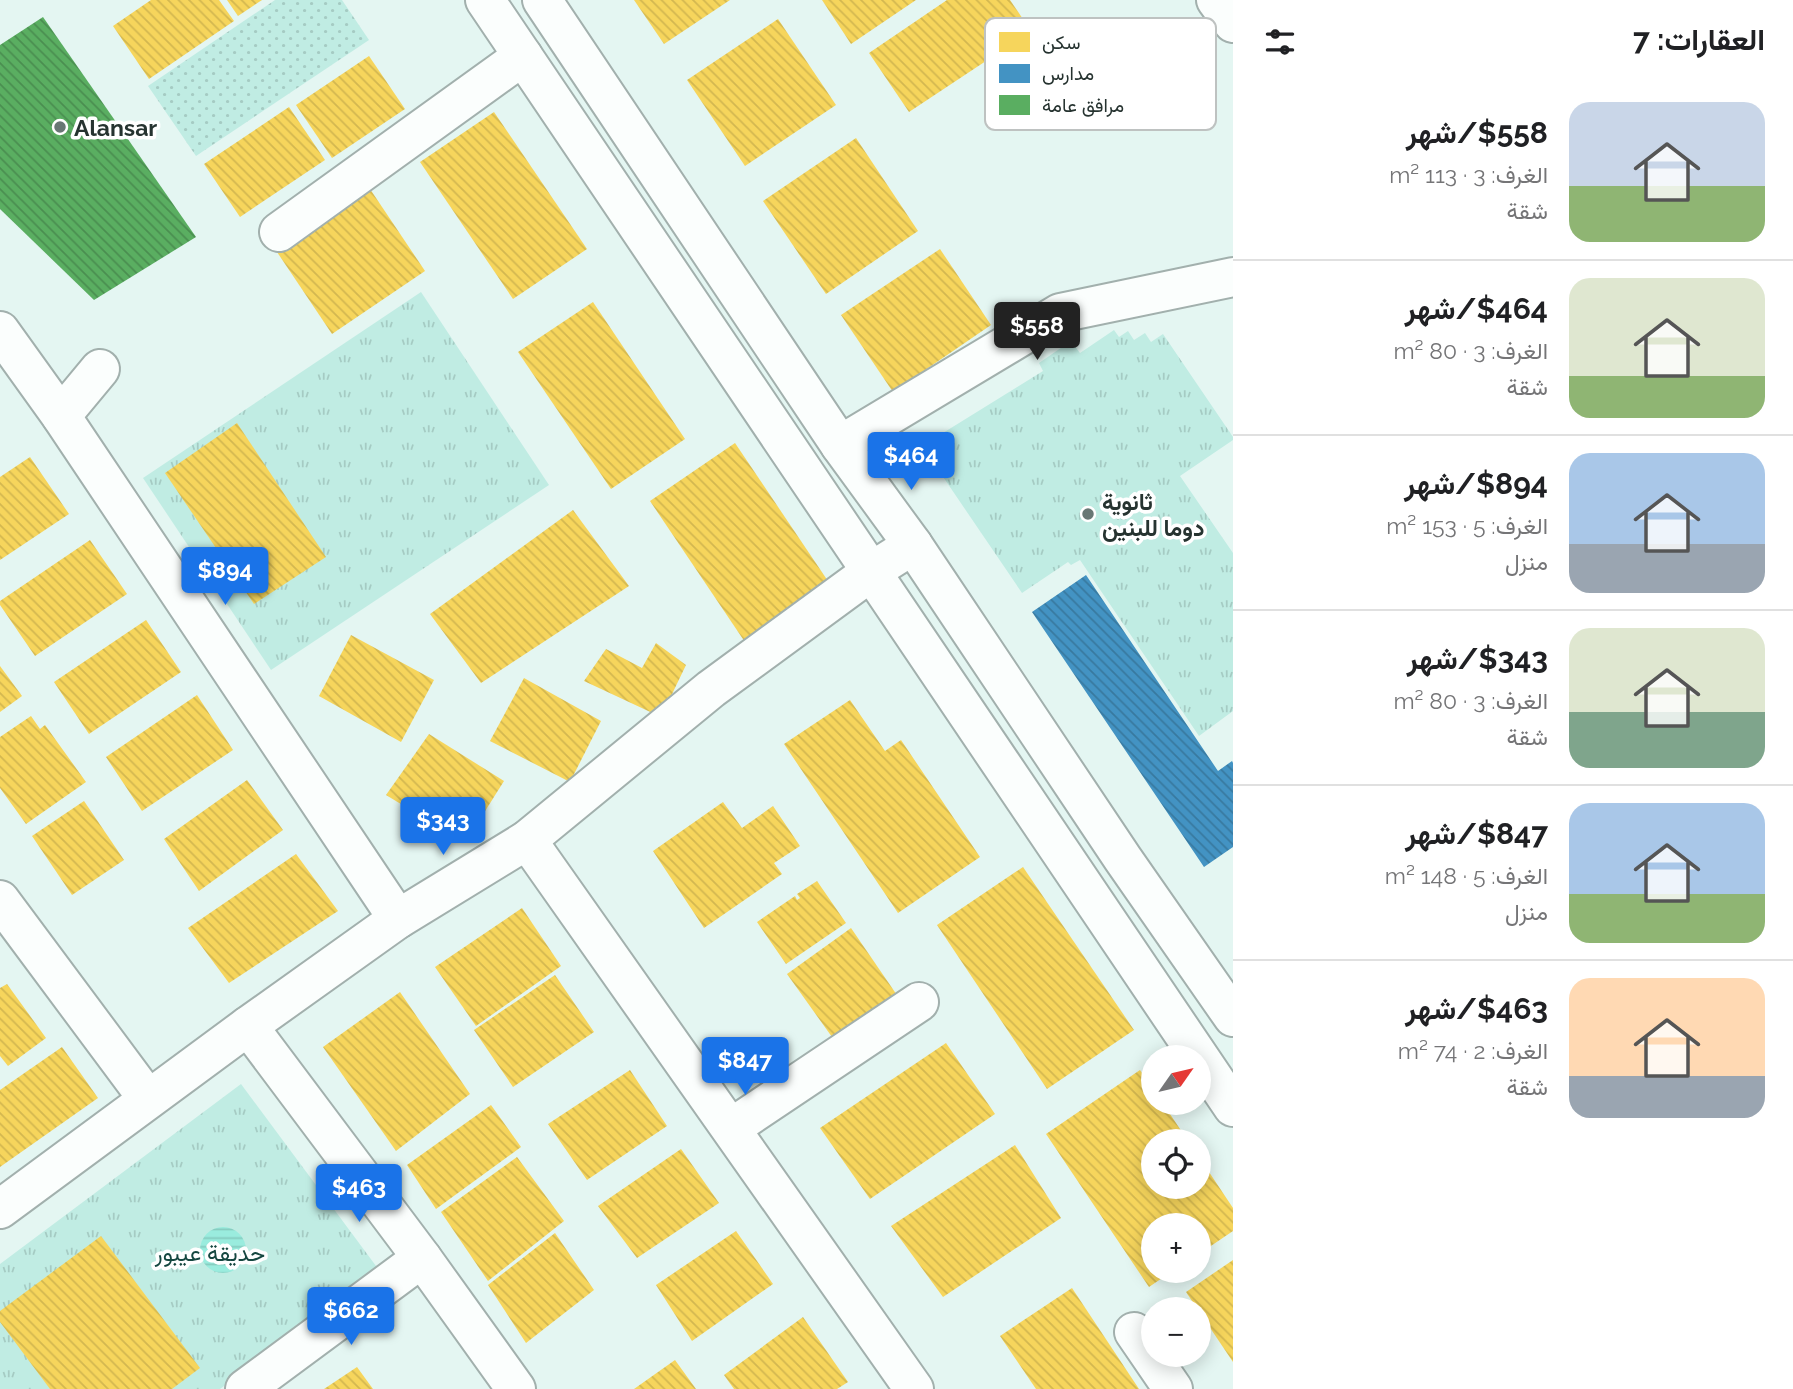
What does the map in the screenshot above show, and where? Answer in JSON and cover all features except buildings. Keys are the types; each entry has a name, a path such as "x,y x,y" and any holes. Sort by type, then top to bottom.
{"street":[{"path":"485,0 1233,1107"},
{"path":"542,0 839,444 913,545 1123,859 1233,1017"},
{"path":"1216,0 1233,23"},
{"path":"279,232 523,56"},
{"path":"839,444 1060,313 1233,277"},
{"path":"0,331 61,416 398,919"},
{"path":"61,416 100,369"},
{"path":"0,1209 398,919 527,840 711,689 872,571 913,545"},
{"path":"527,840 914,1389"},
{"path":"0,900 148,1100"},
{"path":"731,1128 919,1002"},
{"path":"248,1026 422,1258 516,1389"},
{"path":"245,1389 422,1258"},
{"path":"1134,1332 1173,1389"}],"green space":[{"path":"275,0 342,0 369,40 196,156 148,86"},
{"path":"421,292 549,485 271,670 143,478"},
{"name":"ثانوية دوما للبنين","path":"1114,330 1119,337 1128,331 1134,340 1145,333 1151,342 1163,334 1233,437 1233,440 1180,476 1233,553 1233,711 1199,736 1080,560 1071,565 1068,562 1022,593 916,437 924,432 930,441 1043,371 1039,363 1071,341 1080,353"},
{"name":"حديقة عيبور","path":"241,1084 379,1270 220,1389 0,1389 0,1264"}],"shaded area":[{"path":"223,1227 239,1234 246,1250 239,1266 223,1273 207,1266 200,1250 207,1234"}],"place":[{"name":"Alansar","path":"60,127"},
{"name":"ثانوية دوما للبنين","path":"1088,514"}]}
